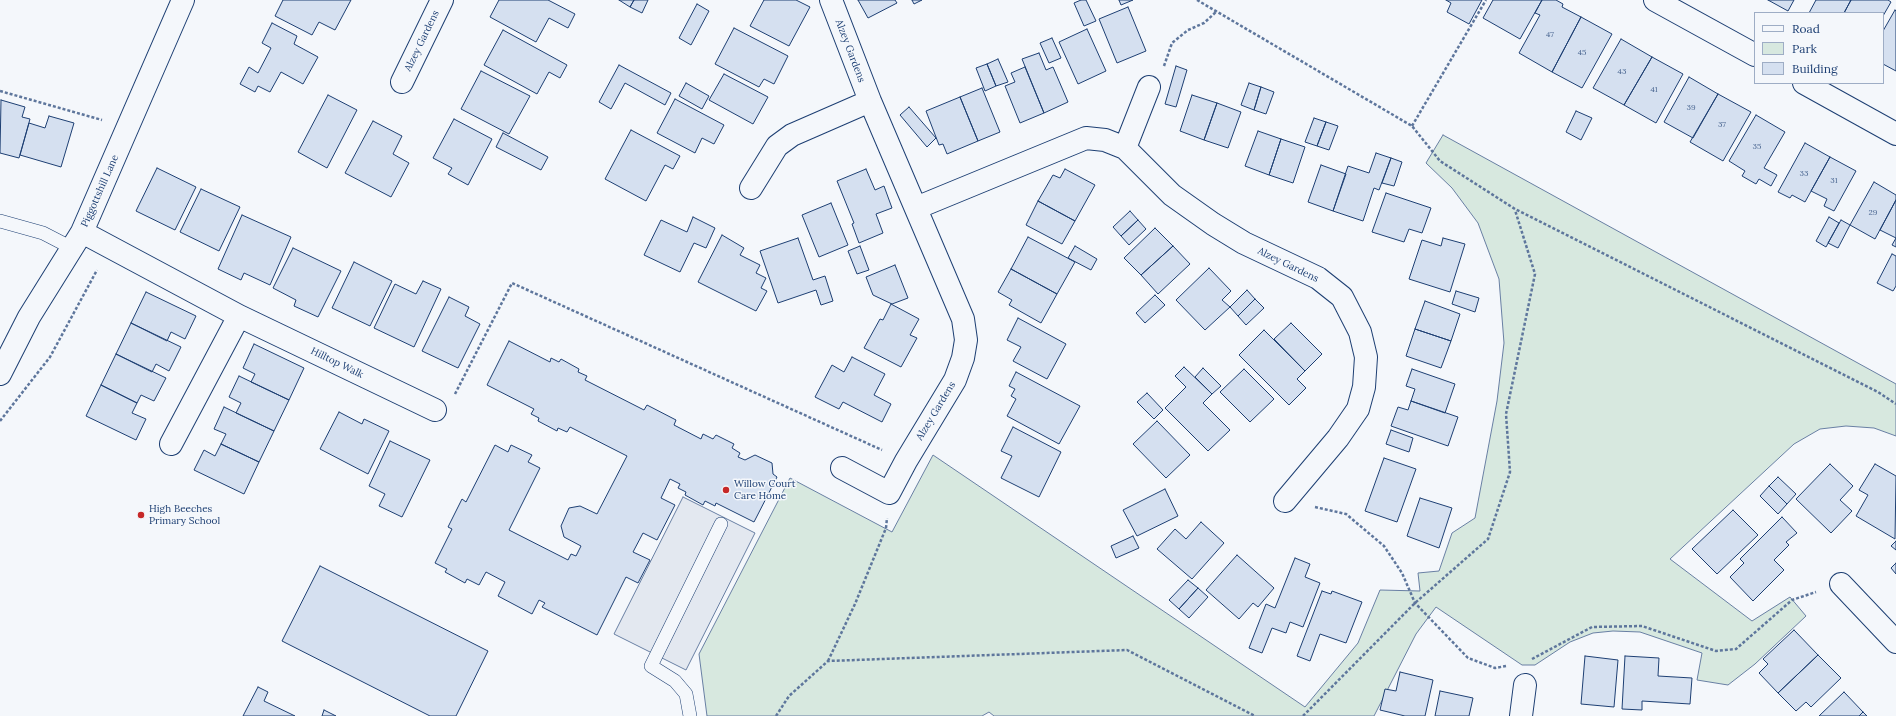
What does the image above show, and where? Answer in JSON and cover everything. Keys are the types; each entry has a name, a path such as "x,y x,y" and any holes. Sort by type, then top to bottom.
{"street":[{"name":"Piggottshill Lane","path":"0,374 29,317 77,240 183,0"},
{"name":"Alzey Gardens","path":"402,82 442,0"},
{"name":"Alzey Gardens","path":"830,0 870,101 963,318 966,340 963,358 955,380 906,461 889,493"},
{"path":"1656,0 1754,55"},
{"path":"1806,84 1896,134"},
{"path":"1125,148 1149,87"},
{"path":"751,188 777,146 792,135 870,101"},
{"name":"Alzey Gardens","path":"916,208 1086,138 1104,140 1125,148 1172,195 1213,224 1244,243 1318,278 1342,297 1360,332 1366,357 1364,387 1358,409 1338,438 1285,501"},
{"name":"Hilltop Walk","path":"77,240 108,245 239,316 435,410"},
{"path":"171,444 239,316"},
{"path":"842,468 889,493"},
{"path":"1841,584 1896,642"},
{"path":"1520,716 1525,685"}],"lane":[{"path":"0,221 42,233 77,240"},
{"path":"690,716 686,694 675,681 650,666 721,524"}],"path":[{"path":"1197,0 1412,126 1440,161 1515,209 1878,392 1896,404"},
{"path":"1412,126 1486,0"},
{"path":"1149,87 1160,81 1172,43 1188,30 1204,23 1217,11"},
{"path":"0,90 127,128"},
{"path":"1302,716 1416,603 1488,539 1510,472 1506,414 1535,274 1515,209"},
{"path":"0,421 50,357 91,283 108,245"},
{"path":"435,410 455,394 512,283 906,461"},
{"path":"776,716 789,696 828,662 855,604 886,528 889,493"},
{"path":"1285,501 1346,514 1384,546 1402,573 1416,603 1468,658 1495,668 1519,664 1542,656 1592,627 1642,626 1716,651 1736,649 1792,600 1841,584"},
{"path":"828,662 1127,650 1255,716"},
{"path":"1519,664 1525,685"}],"green space":[{"path":"1443,135 1896,384 1896,436 1874,428 1846,426 1820,429 1794,444 1670,559 1752,621 1790,597 1806,616 1755,664 1728,685 1697,680 1702,653 1640,632 1613,631 1593,633 1570,642 1535,665 1522,665 1436,607 1416,634 1374,716 994,716 989,712 982,716 707,716 699,654 790,478 892,532 933,455 1305,707 1358,643 1380,590 1420,591 1418,573 1439,571 1452,533 1475,518 1497,401 1504,343 1499,279 1478,223 1452,188 1426,163"}],"shaded area":[{"path":"683,497 755,533 686,670 614,634"}],"building":[{"path":"283,0 351,0 335,30 319,22 312,35 275,16"},
{"path":"499,0 548,0 575,14 568,28 549,18 536,42 490,17"},
{"path":"619,0 634,0 630,7"},
{"path":"634,0 648,0 642,13 630,7"},
{"path":"764,0 796,0 810,7 789,46 750,26"},
{"path":"858,0 895,0 897,3 868,18"},
{"path":"912,0 922,0 914,4"},
{"path":"1081,0 1086,0 1096,21 1084,26 1074,3"},
{"path":"1119,0 1133,0 1121,5"},
{"path":"1446,0 1482,0 1469,24 1447,12 1451,3"},
{"path":"1493,0 1542,0 1520,39 1483,18"},
{"path":"1542,0 1556,0 1563,4 1562,7 1581,17 1552,72 1519,53 1540,15 1535,13"},
{"path":"1768,0 1794,0 1788,11"},
{"path":"1816,0 1851,0 1845,12 1810,12"},
{"path":"1851,0 1888,0 1891,2 1884,14 1884,12 1845,12"},
{"path":"697,4 709,11 691,45 679,38"},
{"path":"1128,7 1146,51 1117,63 1099,19"},
{"path":"1895,10 1896,71 1884,65 1884,29"},
{"path":"1581,17 1612,34 1582,88 1552,72"},
{"path":"272,23 297,36 294,44 318,57 303,84 281,72 270,92 258,86 255,92 240,84 249,67 258,73 271,48 262,43"},
{"path":"734,28 788,56 774,84 764,79 759,87 715,64"},
{"path":"1087,29 1106,71 1078,84 1059,42"},
{"path":"503,30 567,65 560,78 549,72 537,94 484,65"},
{"path":"1052,38 1061,58 1049,63 1040,43"},
{"path":"1621,39 1652,57 1624,105 1593,88"},
{"path":"1039,53 1046,70 1053,67 1068,102 1044,113 1022,59"},
{"path":"1652,57 1683,74 1656,123 1624,105"},
{"path":"998,59 1008,82 996,86 987,64"},
{"path":"987,64 996,86 985,91 976,68"},
{"path":"619,65 671,93 665,105 625,83 611,109 599,102"},
{"path":"1176,66 1187,70 1176,107 1165,104"},
{"path":"1025,67 1044,113 1020,123 1005,86 1015,82 1011,73"},
{"path":"481,71 530,96 509,134 461,109"},
{"path":"724,74 768,97 753,124 709,100"},
{"path":"1689,77 1718,94 1693,138 1664,122"},
{"path":"686,83 709,96 702,109 679,96"},
{"path":"1249,83 1261,87 1254,110 1241,105"},
{"path":"1261,87 1274,92 1266,114 1254,110"},
{"path":"982,88 1000,132 978,141 960,97"},
{"path":"1718,94 1751,112 1723,161 1690,142"},
{"path":"328,95 357,110 327,168 298,152"},
{"path":"1192,95 1217,103 1204,140 1180,131"},
{"path":"960,97 978,141 947,154 943,144 939,145 926,111"},
{"path":"675,99 724,125 714,144 702,138 695,153 657,133"},
{"path":"1,100 25,107 22,117 30,119 19,158 0,153"},
{"path":"1217,103 1241,112 1228,148 1204,140"},
{"path":"909,107 936,138 927,147 900,115"},
{"path":"1576,111 1592,118 1581,140 1566,132"},
{"path":"1756,115 1785,132 1764,168 1777,175 1771,186 1759,179 1756,184 1742,176 1745,171 1729,161"},
{"path":"49,116 74,123 61,167 20,155 29,123 45,128"},
{"path":"1314,118 1326,122 1317,146 1305,142"},
{"path":"454,119 492,139 468,185 448,174 452,168 433,158"},
{"path":"373,121 402,136 393,154 409,163 391,197 345,173"},
{"path":"1326,122 1338,126 1329,150 1317,146"},
{"path":"631,130 680,156 673,169 665,165 646,201 605,179"},
{"path":"1258,131 1281,139 1269,175 1245,166"},
{"path":"503,133 548,157 541,170 496,147"},
{"path":"1281,139 1305,147 1293,183 1269,175"},
{"path":"1805,143 1830,157 1805,202 1792,195 1790,198 1778,192"},
{"path":"1376,153 1391,158 1379,190 1374,188 1363,221 1333,211 1348,166 1369,173"},
{"path":"1830,157 1856,171 1834,211 1824,206 1827,199 1811,191"},
{"path":"1391,158 1402,162 1394,186 1382,183"},
{"path":"1321,165 1346,174 1333,211 1308,202"},
{"path":"157,168 196,187 175,230 136,211"},
{"path":"866,169 875,190 884,186 892,208 876,214 883,233 859,243 852,224 854,223 837,181"},
{"path":"1065,169 1095,185 1075,221 1038,201 1053,175 1060,178"},
{"path":"1874,182 1896,195 1896,200 1875,239 1850,225"},
{"path":"201,189 240,207 219,251 180,232"},
{"path":"1386,193 1431,208 1422,233 1409,229 1404,242 1372,232"},
{"path":"1896,200 1896,238 1880,230"},
{"path":"1038,201 1075,221 1062,244 1026,225"},
{"path":"831,203 848,245 819,257 802,215"},
{"path":"1130,211 1138,220 1121,236 1113,227"},
{"path":"242,215 291,237 270,285 244,273 241,280 218,269"},
{"path":"693,217 715,228 706,248 694,243 680,272 644,255 661,220 687,232"},
{"path":"1829,217 1839,223 1826,247 1816,241"},
{"path":"1138,220 1146,229 1129,245 1121,236"},
{"path":"1841,220 1850,225 1838,248 1828,243"},
{"path":"1155,228 1173,246 1141,275 1124,258"},
{"path":"722,235 744,248 740,255 760,265 756,273 766,278 761,288 767,291 756,311 698,282"},
{"path":"1028,237 1075,262 1057,294 1011,269"},
{"path":"798,238 813,280 825,276 833,301 821,305 816,290 778,303 760,251"},
{"path":"1443,238 1465,244 1450,292 1409,279 1422,240 1441,246"},
{"path":"1896,238 1896,247 1892,245"},
{"path":"860,246 869,270 857,274 848,251"},
{"path":"1075,246 1097,259 1091,270 1068,258"},
{"path":"1173,246 1190,264 1158,294 1141,275"},
{"path":"293,248 341,271 318,317 294,306 296,300 273,288"},
{"path":"1892,254 1896,256 1896,286 1893,291 1877,283"},
{"path":"354,262 392,281 370,326 332,308"},
{"path":"895,265 908,298 892,304 873,295 866,277"},
{"path":"1209,268 1231,291 1222,300 1230,307 1205,330 1176,300"},
{"path":"1011,269 1057,294 1041,323 1009,305 1012,300 998,292"},
{"path":"423,281 441,289 414,347 374,328 395,284 416,294"},
{"path":"1247,290 1255,299 1238,316 1230,307"},
{"path":"1456,291 1479,298 1475,312 1452,304"},
{"path":"146,292 196,316 185,339 171,332 167,341 131,323"},
{"path":"1155,295 1165,305 1145,323 1136,313"},
{"path":"449,297 469,307 465,316 480,324 458,368 422,351"},
{"path":"1255,299 1264,308 1246,325 1238,316"},
{"path":"1425,301 1460,314 1451,341 1415,329"},
{"path":"891,304 919,319 910,335 917,338 901,367 864,348 880,319 883,320"},
{"path":"1018,318 1066,344 1047,379 1013,361 1021,347 1007,340"},
{"path":"131,323 181,347 169,371 156,364 152,372 116,354"},
{"path":"1291,323 1322,354 1305,371 1274,339"},
{"path":"1415,329 1451,341 1441,368 1406,356"},
{"path":"1264,330 1305,371 1297,379 1306,388 1289,405 1239,355"},
{"name":"Willow Court Care Home","path":"509,341 550,362 551,358 559,362 561,359 579,369 578,372 587,376 585,380 644,410 647,405 676,420 674,425 701,439 703,434 713,439 716,435 734,444 732,448 740,453 738,457 745,460 755,455 772,463 773,474 777,477 754,522 716,503 715,506 705,501 703,505 685,495 686,492 678,488 680,484 670,479 661,498 675,505 657,540 643,533 633,552 650,560 638,583 626,577 597,635 542,607 545,603 539,600 532,614 498,596 505,582 486,572 479,585 467,579 465,583 445,572 447,569 435,563 452,529 448,527 462,499 466,502 495,445 508,452 511,445 532,455 528,462 540,468 509,530 568,560 571,554 576,556 581,546 564,537 561,526 569,508 580,506 597,514 627,456 570,427 567,432 558,428 557,431 538,421 539,418 531,414 534,409 487,385"},
{"path":"254,344 304,368 289,400 251,382 255,374 243,368"},
{"path":"116,354 166,378 154,401 141,395 137,403 101,385"},
{"path":"852,357 885,374 874,395 891,404 882,422 843,402 839,409 815,397 832,365 844,372"},
{"path":"1184,367 1212,394 1203,403 1230,430 1208,451 1165,408 1186,387 1175,376"},
{"path":"1203,368 1221,386 1212,394 1195,377"},
{"path":"1244,369 1274,399 1250,422 1220,392"},
{"path":"1412,369 1455,384 1445,413 1411,401 1415,389 1406,386"},
{"path":"1016,372 1080,406 1059,444 1007,416 1016,399 1011,396 1015,389 1009,386"},
{"path":"239,376 289,400 274,431 236,413 241,403 229,397"},
{"path":"101,385 137,403 132,413 146,419 136,440 86,416"},
{"path":"1147,393 1163,410 1154,419 1137,402"},
{"path":"1411,401 1458,417 1448,446 1391,426 1398,407 1408,410"},
{"path":"224,407 274,431 259,462 221,444 226,434 214,429"},
{"path":"339,412 362,424 364,419 389,431 368,474 320,449"},
{"path":"1157,421 1190,455 1166,478 1133,444"},
{"path":"1013,427 1061,452 1039,497 1001,478 1012,456 1001,451"},
{"path":"1391,430 1413,438 1409,452 1386,444"},
{"path":"390,441 430,460 402,517 379,506 385,494 369,486"},
{"path":"221,444 259,462 244,494 194,470 204,450 215,456"},
{"path":"1384,458 1416,469 1397,522 1365,511"},
{"path":"1830,464 1853,486 1840,500 1852,511 1831,533 1796,499"},
{"path":"1875,464 1896,476 1895,539 1856,516 1868,495 1859,490"},
{"path":"1778,477 1796,494 1787,504 1769,486"},
{"path":"1769,486 1787,504 1778,514 1760,496"},
{"path":"1165,489 1178,516 1137,536 1123,510"},
{"path":"1420,498 1452,508 1439,548 1407,536"},
{"path":"1733,510 1758,535 1717,574 1692,549"},
{"path":"1782,517 1797,533 1786,542 1789,545 1774,560 1784,570 1753,601 1730,577 1744,563 1740,559"},
{"path":"1201,522 1224,543 1192,579 1157,549 1175,529 1186,539"},
{"path":"1133,536 1139,548 1116,558 1111,546"},
{"path":"1896,541 1896,550 1891,546"},
{"path":"1237,555 1274,588 1258,607 1253,603 1239,619 1206,590"},
{"path":"1295,558 1310,564 1305,577 1320,583 1303,627 1290,622 1286,633 1272,628 1262,653 1249,648 1266,604 1275,608"},
{"path":"1896,563 1896,574 1891,568"},
{"path":"320,566 488,651 456,716 430,716 282,641"},
{"path":"1188,580 1198,588 1179,609 1169,600"},
{"path":"1198,588 1208,597 1189,618 1179,609"},
{"path":"1322,591 1331,594 1332,591 1362,602 1346,643 1320,634 1310,661 1297,656"},
{"path":"1794,630 1818,655 1778,693 1759,673 1768,664 1763,659"},
{"path":"1818,655 1841,678 1811,707 1806,702 1796,711 1778,693"},
{"path":"1585,656 1618,660 1614,707 1581,704"},
{"path":"1625,656 1659,658 1658,676 1692,678 1690,704 1642,701 1642,710 1622,709"},
{"path":"1400,672 1433,680 1425,716 1405,716 1380,710 1385,689 1396,691"},
{"path":"258,687 268,692 264,701 295,716 243,716"},
{"path":"1440,691 1473,698 1469,716 1435,716"},
{"path":"1844,692 1863,712 1859,716 1819,716"},
{"path":"324,710 336,716 322,716"},
{"path":"1863,712 1867,716 1859,716"}],"place":[{"name":"Willow Court Care Home","path":"726,490"},
{"name":"High Beeches Primary School","path":"141,515"}]}
